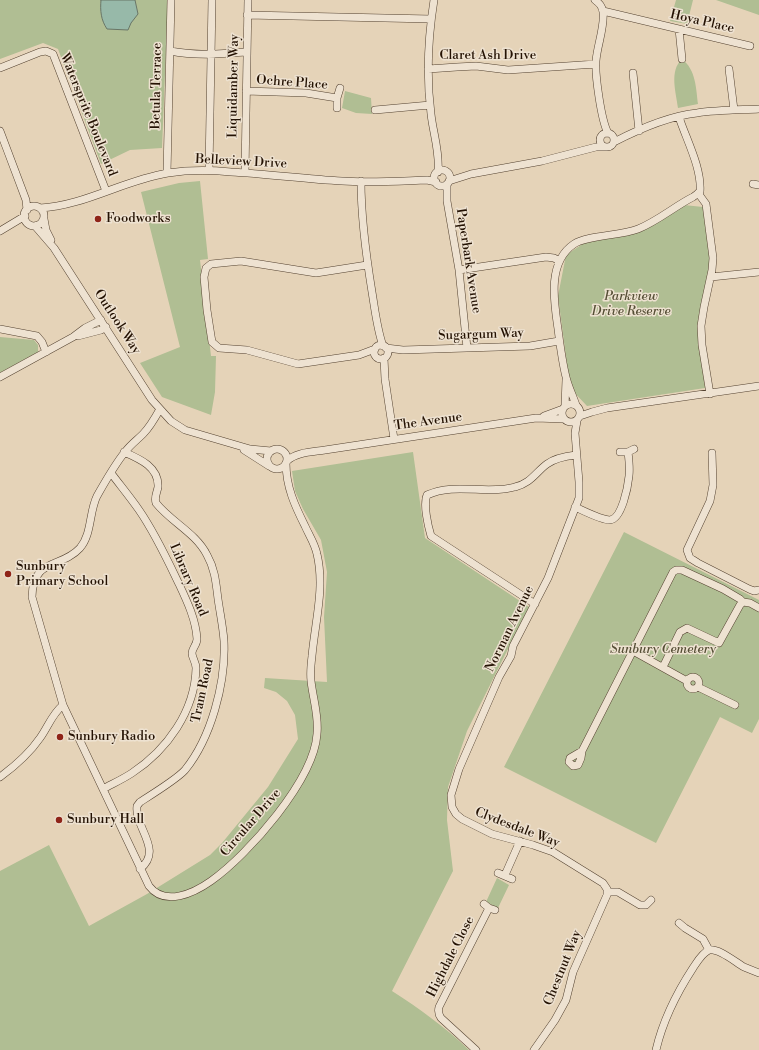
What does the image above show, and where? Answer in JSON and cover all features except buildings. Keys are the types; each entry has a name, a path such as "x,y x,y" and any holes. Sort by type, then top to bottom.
{"street":[{"name":"Betula Terrace","path":"167,173 171,0"},
{"path":"209,170 212,0"},
{"name":"Liquidamber Way","path":"244,172 248,0"},
{"name":"Paperbark Avenue","path":"434,0 431,19 428,69 430,105 459,270 467,348"},
{"path":"595,0 602,8 596,64 603,116 608,137"},
{"name":"Hoya Place","path":"602,8 750,46"},
{"path":"247,15 431,19"},
{"path":"679,29 682,58"},
{"name":"Watersprite Boulevard","path":"0,68 40,52 46,51 53,54 106,191"},
{"path":"170,51 211,55 247,52"},
{"name":"Claret Ash Drive","path":"428,69 476,66 508,70 596,64"},
{"path":"729,70 734,110"},
{"path":"633,73 639,131"},
{"name":"Ochre Place","path":"337,108 337,98 340,88"},
{"name":"Ochre Place","path":"246,91 306,93 337,98"},
{"path":"375,110 430,105"},
{"path":"604,147 600,142 608,137 628,135 679,116 696,113 759,109"},
{"path":"578,419 580,412 566,378 559,341 554,295 555,276 559,261 566,251 574,244 587,239 626,233 641,228 700,192 697,169 679,116"},
{"path":"0,131 31,210 27,222 32,226 41,224 44,219 42,210 31,210"},
{"name":"Belleview Drive","path":"2,230 31,210 70,203 167,173 209,170 344,182 442,178 512,168 583,151 596,147 610,147 608,137 583,151"},
{"path":"361,181 362,220 367,264 380,338 394,439"},
{"path":"698,193 706,204 713,258 711,277 701,326 702,345 710,394"},
{"name":"Belleview Drive","path":"44,219 53,211 70,203"},
{"name":"Outlook Way","path":"44,219 46,230 54,248 152,400 160,409 199,434 250,449 271,451"},
{"name":"Belleview Drive","path":"2,230 18,225 32,226"},
{"name":"Outlook Way","path":"32,226 54,248"},
{"path":"459,270 546,258 554,258 559,261"},
{"name":"Sugargum Way","path":"367,264 316,273 242,260 211,264 206,268 204,277 206,310 212,342 218,348 247,350 298,364 403,350 530,346 559,341"},
{"path":"711,277 759,272"},
{"path":"0,377 74,337 85,328 101,320"},
{"path":"74,337 101,330 106,327"},
{"path":"0,329 37,336 42,342 46,352"},
{"path":"566,378 564,408 562,413 565,421 574,422 592,412 607,408 759,386"},
{"path":"564,408 570,404 577,406 607,408"},
{"name":"The Avenue","path":"286,462 291,457 299,454 536,418 564,408"},
{"name":"Circular Drive","path":"160,409 148,429 124,452 111,473 95,501 86,538 82,545 73,553 41,570 33,585 32,597 63,705 140,869 152,891 162,896 179,896 192,892 209,883 239,858 269,824 298,785 312,759 318,728 311,674 319,600 319,564 313,543 290,494 286,473 286,462"},
{"name":"The Avenue","path":"536,418 565,421"},
{"name":"Norman Avenue","path":"456,814 452,807 451,795 459,770 499,677 511,656 513,646 548,578 579,498 575,433 578,419"},
{"name":"Norman Avenue","path":"565,421 576,453"},
{"name":"Outlook Way","path":"229,443 250,453 270,466"},
{"path":"277,449 286,455 286,462 284,466 278,469 270,466 267,460 268,453 271,451 277,449"},
{"name":"The Avenue","path":"282,451 325,450"},
{"path":"575,507 610,520 616,517 620,512 628,483 631,450 620,452"},
{"name":"Tram Road","path":"124,452 140,459 153,471 158,484 158,490 155,497 156,503 195,539 207,554 214,572 224,640 219,687 209,727 202,742 182,773 140,802 137,806 136,812 138,819 150,846 146,863 140,869"},
{"path":"535,604 431,536 426,498 427,495 432,493 457,489 498,489 516,487 531,480 552,461 576,453"},
{"path":"712,453 713,485 710,501 687,550 690,558 698,563 749,589 757,590"},
{"name":"Library Road","path":"103,789 138,769 176,730 185,712 192,690 196,668 192,651 197,641 190,608 159,543 138,508 111,473"},
{"path":"582,751 673,572 676,570 682,570 704,580 743,602 750,603 759,608"},
{"path":"663,667 680,632 687,628 719,643 743,602"},
{"path":"633,651 687,681 692,677 697,678 699,682 698,687 735,705"},
{"path":"0,778 32,749 43,734 56,710 63,705"},
{"name":"Clydesdale Way","path":"456,814 462,819 492,834 520,841 553,852 602,883 607,892"},
{"path":"505,876 520,841"},
{"path":"607,892 618,892 640,905 646,905 651,900"},
{"name":"Chestnut Way","path":"534,1050 555,1020 566,1000 573,972 607,892"},
{"name":"Highdale Close","path":"476,1050 440,1017 438,1010 489,907"},
{"path":"679,922 685,928 703,939 709,950"},
{"path":"656,1050 668,1011 680,987 702,956 709,950 714,949 719,951 746,968 759,973"}],"green space":[{"path":"0,0 168,0 162,148 130,150 101,164 58,49 43,43 0,59"},
{"path":"676,0 693,0 687,24 670,21"},
{"path":"716,0 759,0 759,15"},
{"path":"682,59 687,63 693,74 698,104 678,108 674,76 678,64"},
{"path":"345,91 371,98 372,114 356,113 342,108"},
{"path":"200,181 208,259 200,260 211,356 216,356 215,392 211,415 162,397 140,363 180,347 141,192 179,183"},
{"name":"Parkview Drive Reserve","path":"684,205 703,207 711,260 700,323 705,388 587,406 570,388 558,296 566,255 587,241 638,229"},
{"path":"0,337 34,340 38,345 38,352 0,373"},
{"path":"413,452 425,538 529,607 467,731 448,787 447,820 453,871 392,991 432,1019 469,1050 0,1050 0,871 49,845 89,926 147,894 210,855 222,843 268,787 298,739 295,715 287,701 276,692 264,688 265,678 327,682 324,617 327,572 321,540 303,509 295,491 292,471"},
{"name":"Sunbury Cemetery","path":"624,532 759,600 759,719 752,733 720,717 656,843 504,767"},
{"path":"497,878 509,885 498,908 486,902"}],"shaded area":[{"path":"101,0 135,0 138,14 128,30 107,29 101,15"}],"place":[{"name":"Foodworks","path":"98,219"},
{"name":"Sunbury Primary School","path":"8,574"},
{"name":"Sunbury Radio","path":"60,737"},
{"name":"Sunbury Hall","path":"59,820"}]}
